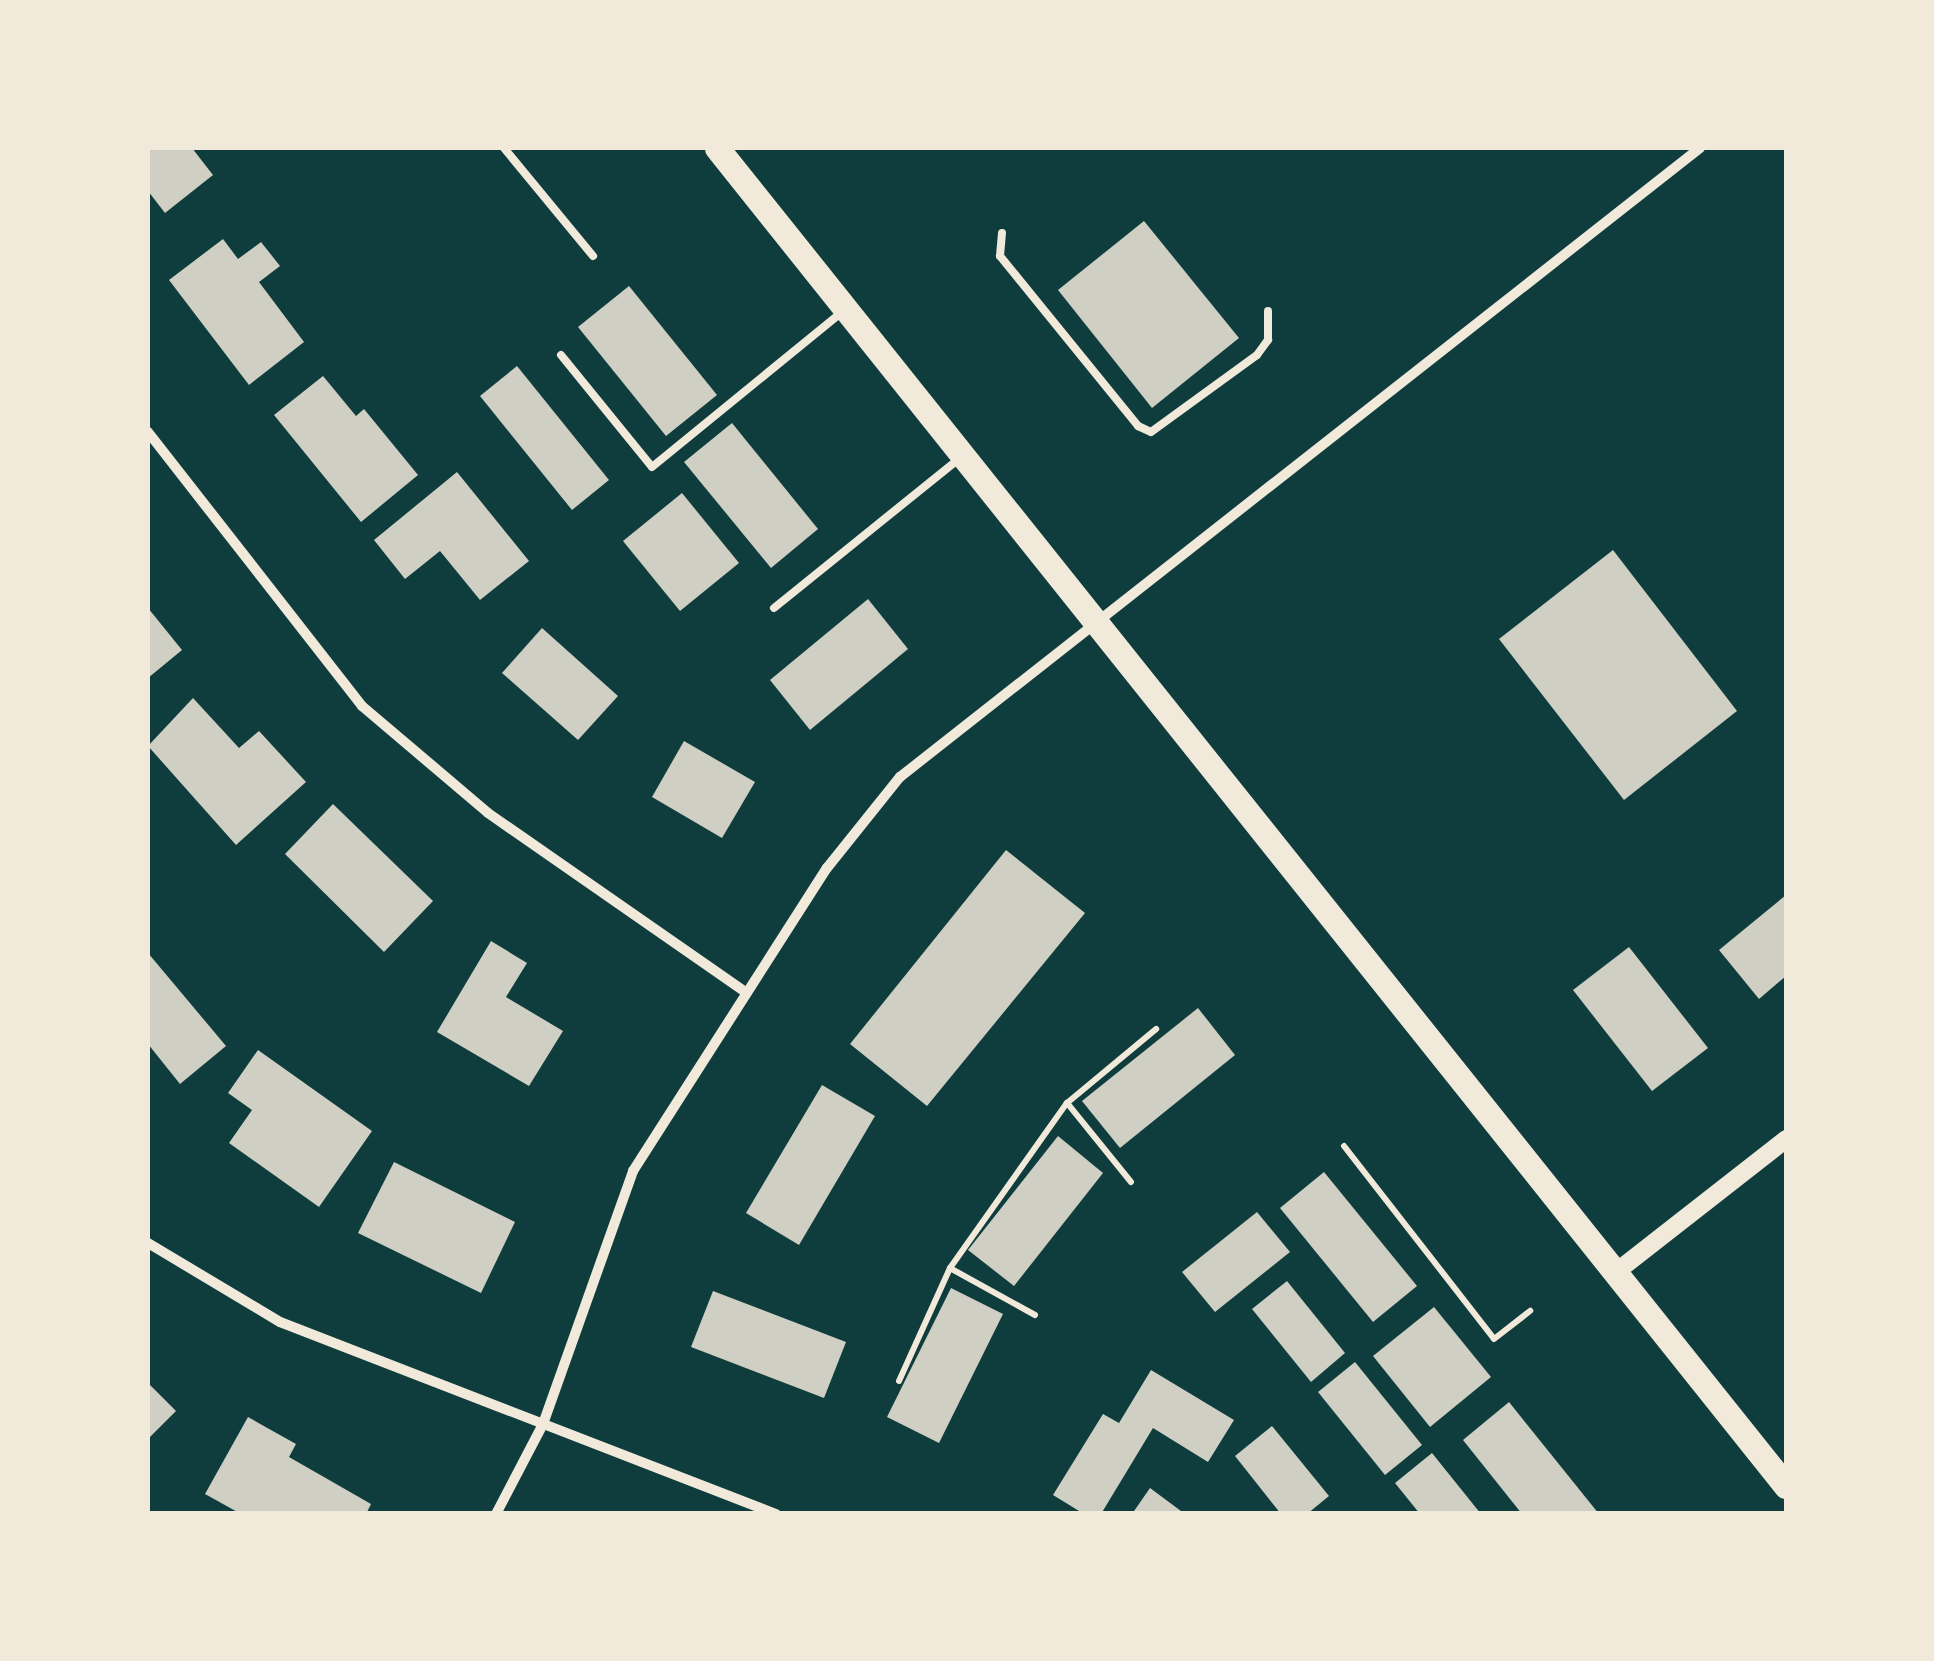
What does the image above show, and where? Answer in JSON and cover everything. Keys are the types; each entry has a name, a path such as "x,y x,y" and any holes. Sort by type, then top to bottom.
{"main road":[{"path":"717,148 1786,1486"}],"street":[{"path":"496,1514 542,1424 633,1171 828,868 900,777 1700,148"},
{"path":"148,432 362,706 488,813 747,993"},
{"path":"1616,1272 1786,1139"},
{"path":"148,1243 280,1322 776,1514"}],"lane":[{"path":"504,148 593,256"},
{"path":"1002,233 1000,256 1138,426 1151,432 1257,355 1268,340 1268,311"},
{"path":"561,355 652,466 846,308"},
{"path":"774,608 964,455"}],"path":[{"path":"899,1381 950,1268 1067,1103 1156,1029"},
{"path":"1067,1103 1130,1182"},
{"path":"1344,1146 1494,1339 1530,1311"},
{"path":"950,1268 1035,1315"}],"building":[{"path":"148,148 192,148 213,175 165,213 148,191"},
{"path":"1144,221 1239,338 1152,408 1058,290"},
{"path":"223,239 238,259 261,242 280,266 259,282 304,342 249,385 169,280"},
{"path":"629,286 717,395 666,436 578,327"},
{"path":"517,366 609,480 572,510 480,396"},
{"path":"323,376 356,416 364,409 418,475 361,522 274,415"},
{"path":"732,423 818,529 771,568 684,462"},
{"path":"457,472 529,561 480,600 440,551 405,579 374,540"},
{"path":"682,493 739,563 680,611 623,541"},
{"path":"1613,550 1737,711 1624,800 1499,639"},
{"path":"868,599 908,649 810,730 770,680"},
{"path":"148,608 182,650 148,678"},
{"path":"542,628 618,696 578,740 502,673"},
{"path":"193,698 239,748 259,731 306,782 236,845 148,746"},
{"path":"684,741 755,782 722,838 652,797"},
{"path":"333,804 433,901 384,952 285,854"},
{"path":"1006,850 1085,913 927,1106 850,1044"},
{"path":"1786,895 1786,976 1759,999 1719,950"},
{"path":"491,941 527,963 506,997 563,1031 529,1086 437,1032"},
{"path":"1629,947 1708,1048 1652,1091 1573,990"},
{"path":"148,953 226,1046 180,1084 148,1044"},
{"path":"1198,1008 1235,1055 1120,1148 1082,1101"},
{"path":"258,1050 372,1131 319,1207 229,1143 252,1110 228,1093"},
{"path":"822,1085 875,1116 799,1245 746,1213"},
{"path":"1058,1136 1103,1173 1014,1286 968,1250"},
{"path":"394,1162 515,1222 481,1293 358,1233"},
{"path":"1324,1172 1417,1286 1373,1322 1280,1208"},
{"path":"1257,1212 1290,1252 1215,1312 1182,1272"},
{"path":"1287,1281 1345,1353 1311,1382 1252,1309"},
{"path":"951,1288 1003,1314 939,1443 887,1417"},
{"path":"713,1291 846,1342 824,1398 691,1347"},
{"path":"1434,1307 1491,1377 1430,1427 1373,1356"},
{"path":"1355,1362 1422,1445 1385,1475 1318,1392"},
{"path":"1151,1370 1234,1420 1208,1462 1153,1428 1101,1514 1084,1514 1053,1495 1103,1414 1119,1423"},
{"path":"148,1383 176,1411 148,1439"},
{"path":"1509,1402 1599,1514 1522,1514 1463,1440"},
{"path":"248,1417 296,1444 289,1457 371,1504 366,1514 241,1514 205,1494"},
{"path":"1272,1426 1329,1496 1307,1514 1281,1514 1235,1456"},
{"path":"1432,1453 1481,1514 1420,1514 1395,1483"},
{"path":"1150,1488 1185,1514 1132,1514"}]}
